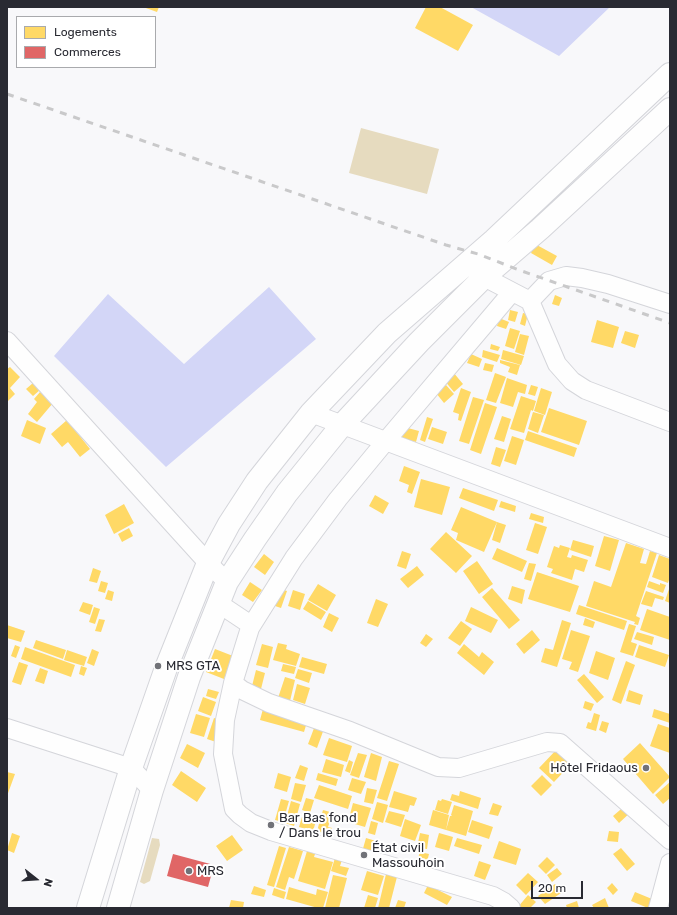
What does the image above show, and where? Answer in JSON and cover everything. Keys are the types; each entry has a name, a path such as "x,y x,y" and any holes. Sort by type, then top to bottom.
{"main road":[{"path":"118,908 152,790 189,676 227,582 255,539 287,493 342,425 419,342 475,270 670,74"},
{"path":"88,908 131,768 166,668 208,563 229,524 257,481 311,413 387,333 475,270 540,229 670,109"}],"street":[{"path":"475,270 530,301 557,364 572,381 586,390 670,422"},
{"path":"530,301 549,281 566,276 608,284 670,304"},
{"path":"510,908 504,902 493,896 271,831 251,823 234,809 223,754 225,720 250,628 294,558 338,500 512,292"},
{"path":"7,341 208,563 227,582"},
{"path":"311,413 670,548"},
{"path":"218,603 248,623 250,628"},
{"path":"234,683 242,690 269,703 350,731 438,767 459,768 547,742 560,743 670,840"},
{"path":"7,728 131,768 152,790"},
{"path":"658,908 670,863"}],"shaded area":[{"path":"361,128 439,149 427,194 349,173"},
{"path":"152,838 159,839 160,845 150,881 144,884 140,882"}],"water":[{"path":"471,7 610,7 559,56"},
{"path":"269,287 316,339 166,467 54,356 108,294 184,364"}],"building: Logements":[{"path":"143,7 159,7 157,12"},
{"path":"426,7 440,7 473,25 458,51 415,28"},
{"path":"535,244 557,256 552,265 531,253"},
{"path":"555,295 562,298 559,306 552,304"},
{"path":"510,310 518,312 515,322 508,320"},
{"path":"523,313 528,314 525,326 520,324"},
{"path":"499,318 509,322 506,329 497,326"},
{"path":"597,320 619,327 613,348 591,342"},
{"path":"510,328 520,331 514,349 505,346"},
{"path":"625,331 639,335 635,348 621,343"},
{"path":"520,334 529,336 524,355 515,352"},
{"path":"491,344 500,347 498,351 490,349"},
{"path":"483,350 500,355 497,362 482,357"},
{"path":"503,350 524,356 521,365 501,359"},
{"path":"471,354 482,359 479,367 467,363"},
{"path":"500,360 520,365 517,375 508,372 510,367 500,363"},
{"path":"485,363 494,365 492,372 483,370"},
{"path":"10,367 20,377 10,388 15,394 7,402 7,369"},
{"path":"453,372 463,384 454,392 444,380"},
{"path":"495,373 506,377 496,403 486,400"},
{"path":"507,378 527,385 525,394 518,392 513,407 500,403"},
{"path":"33,383 40,390 33,396 26,389"},
{"path":"446,385 454,394 444,403 436,393"},
{"path":"531,385 538,387 535,396 528,394"},
{"path":"461,388 471,392 461,421 458,420 459,414 453,412"},
{"path":"541,388 552,392 545,415 534,411"},
{"path":"40,392 53,403 37,422 28,414 37,402 34,399"},
{"path":"521,396 536,401 533,411 531,410 524,433 510,429"},
{"path":"473,397 484,400 469,444 459,441"},
{"path":"485,403 497,407 481,454 470,450"},
{"path":"549,408 587,421 579,445 541,432"},
{"path":"533,412 544,415 538,433 528,429"},
{"path":"502,416 511,419 504,442 494,439"},
{"path":"427,417 433,419 425,442 420,440"},
{"path":"27,420 46,428 40,444 21,436"},
{"path":"67,420 90,449 80,457 68,442 62,447 51,434"},
{"path":"404,427 419,431 416,442 401,438"},
{"path":"432,427 447,432 443,444 428,439"},
{"path":"528,431 577,448 574,457 525,440"},
{"path":"512,436 524,440 516,465 504,461"},
{"path":"496,447 506,450 500,467 491,464"},
{"path":"404,466 420,472 412,494 407,492 409,485 399,481"},
{"path":"421,479 450,487 442,515 414,507"},
{"path":"463,488 498,500 494,511 459,498"},
{"path":"375,495 389,503 383,514 369,506"},
{"path":"501,501 516,506 515,512 499,507"},
{"path":"124,504 134,523 114,534 105,515"},
{"path":"461,507 497,522 484,552 456,540 458,533 451,530"},
{"path":"531,513 544,517 543,523 529,519"},
{"path":"497,522 506,525 500,543 492,540"},
{"path":"535,523 547,527 538,554 526,550"},
{"path":"129,528 133,536 122,542 118,534"},
{"path":"446,532 472,556 456,573 430,549"},
{"path":"604,536 619,540 610,571 595,566"},
{"path":"573,540 594,546 591,557 570,550"},
{"path":"626,543 644,549 640,563 646,564 650,551 657,553 636,616 640,618 638,625 634,624 635,622 586,606 594,581 611,587"},
{"path":"560,545 570,548 567,557 571,558 572,555 588,560 584,572 575,569 572,580 551,573 553,569 547,567 554,546 559,548"},
{"path":"497,548 527,561 522,572 492,559"},
{"path":"402,551 411,554 406,569 397,566"},
{"path":"264,554 274,562 265,575 254,567"},
{"path":"659,555 670,559 670,577 668,583 652,577"},
{"path":"477,561 493,584 479,594 463,571"},
{"path":"529,563 536,564 531,581 524,579"},
{"path":"417,566 424,575 408,588 400,579"},
{"path":"93,568 101,571 97,583 89,581"},
{"path":"537,572 579,586 570,612 528,599"},
{"path":"101,581 108,583 105,593 98,591"},
{"path":"649,581 660,585 660,583 666,585 663,593 647,587"},
{"path":"250,582 262,590 253,602 242,595"},
{"path":"318,584 336,595 327,611 308,600"},
{"path":"512,586 525,590 522,604 508,599"},
{"path":"670,586 670,603 665,601"},
{"path":"278,588 287,591 281,608 272,605"},
{"path":"492,588 520,620 509,629 482,597"},
{"path":"108,590 114,592 112,601 105,599"},
{"path":"293,590 305,594 300,610 288,606"},
{"path":"646,591 664,597 663,600 655,598 652,607 641,604"},
{"path":"376,599 388,604 378,627 367,623"},
{"path":"308,601 326,612 321,620 303,609"},
{"path":"83,602 93,605 90,615 79,611"},
{"path":"579,605 627,621 624,630 576,614"},
{"path":"94,607 100,609 95,624 89,622"},
{"path":"471,607 498,620 491,633 465,621"},
{"path":"647,609 670,617 670,640 640,630"},
{"path":"329,613 339,618 332,632 323,627"},
{"path":"585,618 595,622 593,628 583,625"},
{"path":"99,619 105,620 101,632 95,631"},
{"path":"562,620 571,623 557,667 541,662 545,648 553,650"},
{"path":"461,621 472,629 460,646 448,638"},
{"path":"629,624 636,626 631,642 637,644 633,656 620,652"},
{"path":"7,625 25,631 21,642 7,638"},
{"path":"532,630 540,640 524,654 516,644"},
{"path":"571,630 590,636 578,672 569,669 572,662 562,659"},
{"path":"637,632 654,637 652,645 634,639"},
{"path":"426,634 433,639 426,647 420,643"},
{"path":"36,640 66,650 63,659 33,648"},
{"path":"278,643 287,645 286,649 300,654 296,666 273,660"},
{"path":"262,644 273,647 268,668 256,665"},
{"path":"464,644 479,657 482,652 494,662 484,675 457,653"},
{"path":"15,645 20,647 16,658 11,656"},
{"path":"639,645 669,655 665,667 635,657"},
{"path":"25,647 75,665 71,677 21,659"},
{"path":"92,649 99,652 94,666 87,663"},
{"path":"215,649 233,656 224,679 206,672"},
{"path":"67,650 87,657 84,666 64,660"},
{"path":"596,651 615,658 608,680 589,673"},
{"path":"302,657 327,664 324,674 299,667"},
{"path":"626,661 635,665 621,704 612,700"},
{"path":"19,662 28,665 21,685 12,682"},
{"path":"283,664 296,667 294,674 281,671"},
{"path":"81,666 87,668 84,676 79,674"},
{"path":"40,668 48,671 44,684 35,681"},
{"path":"298,669 312,673 309,683 295,678"},
{"path":"256,670 265,673 261,689 252,686"},
{"path":"584,674 604,697 597,703 577,680"},
{"path":"285,677 295,680 290,701 278,698"},
{"path":"297,684 310,688 305,704 293,700"},
{"path":"208,689 219,692 216,699 206,696"},
{"path":"629,690 643,695 640,705 626,701"},
{"path":"203,697 216,702 211,716 198,711"},
{"path":"585,701 594,704 591,711 583,708"},
{"path":"263,709 307,722 304,732 260,720"},
{"path":"654,709 670,714 670,723 652,717"},
{"path":"594,713 600,715 596,731 586,728 588,722 591,723"},
{"path":"196,714 210,718 204,737 190,733"},
{"path":"214,718 223,721 216,742 207,739"},
{"path":"602,721 609,723 606,733 599,730"},
{"path":"316,723 325,726 317,748 308,744"},
{"path":"658,724 670,728 670,753 650,746"},
{"path":"329,738 352,746 347,762 323,755"},
{"name":"Hôtel Fridaous","path":"640,743 670,777 653,794 623,759"},
{"path":"187,744 205,753 198,768 180,758"},
{"path":"558,748 573,762 554,782 539,768"},
{"path":"358,753 367,755 359,778 350,775"},
{"path":"371,753 382,757 376,781 364,777"},
{"path":"326,759 344,765 341,777 322,772"},
{"path":"349,760 353,762 350,773 345,771"},
{"path":"389,761 399,764 387,801 377,798"},
{"path":"300,765 308,768 304,781 295,778"},
{"path":"181,771 206,788 197,802 172,785"},
{"path":"7,772 15,774 7,796"},
{"path":"278,773 291,777 287,792 274,788"},
{"path":"318,773 338,779 336,786 316,780"},
{"path":"542,775 552,785 541,796 531,786"},
{"path":"352,778 366,782 361,794 348,790"},
{"path":"670,782 670,798 663,804 655,795"},
{"path":"295,783 306,785 301,802 291,799"},
{"path":"319,785 352,796 348,809 314,798"},
{"path":"367,788 377,790 373,804 364,802"},
{"path":"394,791 417,798 414,806 410,805 408,812 389,807"},
{"path":"460,791 481,798 478,809 450,800 452,794 459,796"},
{"path":"306,798 314,800 310,813 302,810"},
{"path":"281,799 289,801 283,822 275,820"},
{"path":"442,799 452,802 448,814 435,810 438,800 441,801"},
{"path":"291,801 300,804 294,826 285,823"},
{"path":"377,802 388,805 383,823 372,819"},
{"path":"353,803 371,808 365,827 348,822"},
{"path":"493,803 502,806 498,816 489,814"},
{"path":"627,804 632,811 619,823 613,816"},
{"path":"454,805 473,811 466,836 446,830 450,816 452,816"},
{"path":"323,810 337,814 334,822 330,821 328,827 332,828 330,835 317,831"},
{"path":"433,810 449,815 446,830 429,825"},
{"path":"389,811 405,815 401,827 385,822"},
{"path":"302,817 316,821 313,831 299,827"},
{"path":"405,819 421,825 415,841 400,836"},
{"path":"472,820 493,827 489,839 468,832"},
{"path":"371,821 378,823 375,835 368,833"},
{"path":"609,831 619,832 618,842 607,841"},
{"path":"12,833 20,836 14,853 7,850"},
{"path":"420,833 429,835 427,849 417,848"},
{"path":"439,833 453,837 449,851 435,847"},
{"path":"232,835 243,850 227,861 216,846"},
{"path":"366,838 376,841 372,855 362,852"},
{"path":"457,838 482,845 479,854 454,846"},
{"path":"499,841 521,849 516,865 493,858"},
{"path":"279,846 286,848 274,887 267,885"},
{"path":"289,847 303,851 294,879 289,877 285,890 276,887"},
{"path":"621,848 635,864 627,871 613,854"},
{"path":"307,851 315,854 314,857 333,862 325,889 298,881"},
{"path":"420,852 429,854 426,866 416,864"},
{"path":"547,857 555,865 546,874 538,866"},
{"path":"335,858 342,860 340,866 349,868 346,876 331,871"},
{"path":"479,861 491,865 485,880 474,876"},
{"path":"557,868 562,874 552,882 547,875"},
{"path":"387,870 398,873 389,908 378,908"},
{"path":"367,871 384,876 378,895 361,890"},
{"path":"528,873 538,882 526,895 516,885"},
{"path":"333,875 347,878 339,908 325,908"},
{"path":"612,883 618,890 613,895 607,888"},
{"path":"555,884 561,893 545,904 538,896"},
{"path":"428,885 452,897 447,905 424,893"},
{"path":"254,886 266,890 264,897 251,894"},
{"path":"289,887 316,895 317,889 328,892 323,908 286,899"},
{"path":"274,888 286,892 284,899 272,895"},
{"path":"635,892 652,899 648,908 631,901"},
{"path":"368,895 378,898 375,908 364,908"},
{"path":"528,895 536,902 530,908 518,907"},
{"path":"605,898 609,908 594,908 592,905"},
{"path":"231,900 244,902 243,908 229,908"},
{"path":"398,900 406,902 404,908 395,908"},
{"path":"577,901 579,908 567,908 566,905"}],"building: Commerces":[{"path":"173,854 214,865 208,887 167,876"}],"railway":[{"path":"7,94 446,245 478,254 670,323"}],"place":[{"name":"MRS GTA","path":"158,666"},
{"name":"Hôtel Fridaous","path":"646,768"},
{"name":"Bar Bas fond / Dans le trou","path":"271,825"},
{"name":"État civil Massouhoin","path":"364,855"},
{"name":"MRS","path":"189,871"}]}
